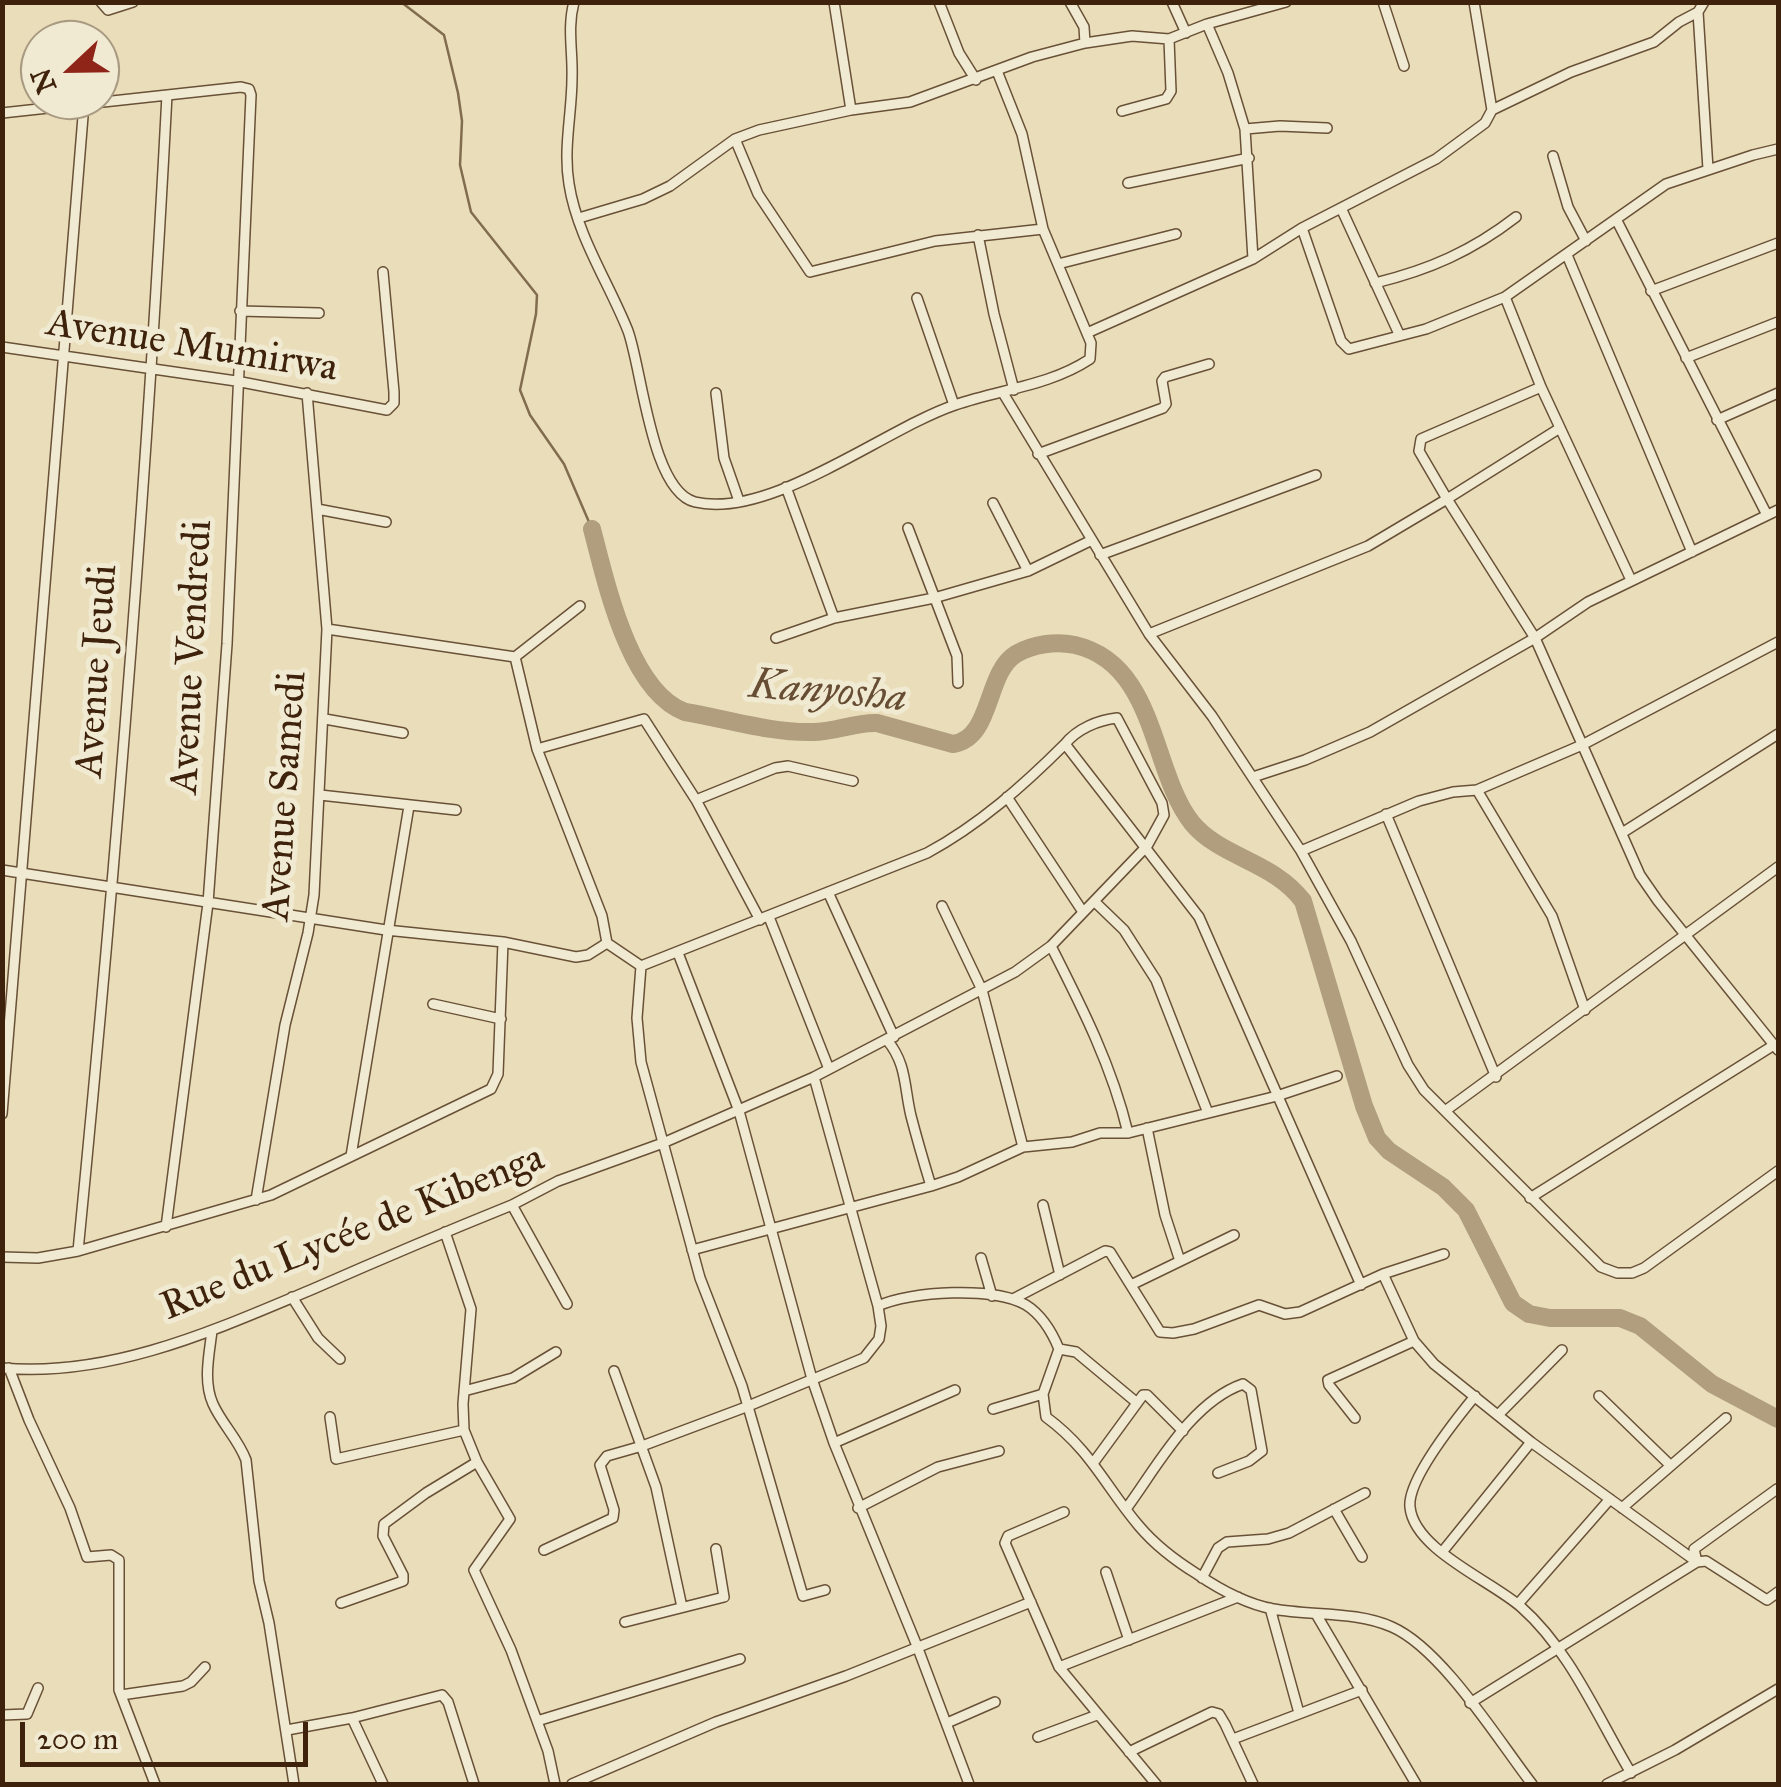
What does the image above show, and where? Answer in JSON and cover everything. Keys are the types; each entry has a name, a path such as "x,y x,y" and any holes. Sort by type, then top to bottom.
{"street":[{"path":"101,2 108,10 134,2"},
{"path":"574,2 570,20 572,77 567,160 571,196 628,332 652,435 676,490 696,502 739,501 786,488 954,405 1061,375 1090,359 1087,333 1043,228 1022,134 998,72"},
{"path":"834,2 851,110"},
{"path":"940,2 960,53 976,80"},
{"path":"1070,2 1084,27 1085,43"},
{"path":"1172,2 1186,32"},
{"path":"579,218 643,199 670,186 736,139 759,130 910,102 1032,57 1132,36 1168,39 1286,2"},
{"path":"1383,2 1404,66"},
{"path":"1474,2 1492,110"},
{"path":"1087,333 1253,260 1302,228 1436,159 1475,131 1492,110 1571,72 1654,42 1701,7"},
{"path":"1701,7 1708,169"},
{"path":"1207,24 1246,130 1253,260"},
{"path":"1122,111 1166,99 1171,91 1168,39"},
{"name":"Avenue Vendredi","path":"166,1227 208,902 227,644 236,381 252,103 249,88 167,95"},
{"path":"120,100 167,95"},
{"name":"Avenue Jeudi","path":"78,1250 112,887 152,370 167,95"},
{"path":"2,1114 83,120"},
{"path":"1246,130 1280,126 1326,128"},
{"path":"736,139 758,194 810,272 897,249 1043,228"},
{"path":"1302,228 1344,348 1349,349 1465,316 1505,298 1666,184 1778,150"},
{"path":"1553,156 1568,207 1586,241"},
{"path":"1128,183 1249,158"},
{"path":"1341,208 1399,334"},
{"path":"1376,283 1441,264 1486,241 1516,217"},
{"path":"1616,220 1767,516"},
{"path":"1058,264 1176,234"},
{"path":"978,235 1014,390"},
{"path":"1651,291 1778,243"},
{"path":"1568,256 1692,552"},
{"name":"Avenue Mumirwa","path":"2,347 236,381 383,411 394,403 383,272"},
{"path":"916,298 954,405"},
{"path":"1505,298 1541,387 1631,580"},
{"path":"240,311 319,312"},
{"path":"1686,358 1778,322"},
{"path":"1038,454 1163,408 1164,377 1209,364"},
{"path":"1530,1198 1776,1047 1640,875 1536,638 1419,451 1420,439 1541,387"},
{"path":"716,392 721,446 739,501"},
{"path":"1717,420 1778,392"},
{"name":"Avenue Samedi","path":"256,1200 285,1025 311,917 325,719 328,629 307,393"},
{"path":"1003,393 1149,634 1212,716 1301,851 1351,941 1408,1065 1424,1090 1530,1198 1601,1267 1632,1273 1778,1171"},
{"path":"1149,634 1368,546 1560,428"},
{"path":"1100,555 1316,475"},
{"path":"786,488 834,618"},
{"path":"994,503 1028,571"},
{"path":"317,509 386,522"},
{"path":"1253,776 1305,760 1370,732 1536,638 1588,602 1778,510"},
{"path":"908,528 957,656 958,683"},
{"path":"776,638 834,618 934,598 1028,571 1092,540"},
{"path":"328,629 515,657 580,606"},
{"path":"1301,851 1386,814 1453,792 1477,790 1582,745 1778,642"},
{"path":"515,657 537,749 602,916 607,943 641,966"},
{"path":"641,966 927,853 1007,797 1073,734 1104,720 1117,718 1124,726 1162,803 1164,815 1147,846"},
{"path":"325,719 403,732"},
{"path":"537,749 644,719 765,918 829,1069"},
{"path":"1622,833 1778,734"},
{"path":"1065,744 1199,917 1361,1285"},
{"path":"696,800 788,766 853,781"},
{"path":"1477,790 1552,916 1585,1010"},
{"path":"320,795 456,810"},
{"path":"1007,797 1083,912"},
{"path":"352,1156 409,806"},
{"path":"1386,814 1496,1077"},
{"name":"Rue du Lycée de Kibenga","path":"6,1368 84,1367 212,1332 558,1181 663,1142 814,1077 1015,972 1052,946 1147,846"},
{"path":"1445,1111 1778,867"},
{"path":"2,870 386,930 503,942 576,957 588,955 607,943"},
{"path":"828,892 906,1072 910,1110 930,1186"},
{"path":"1094,902 1124,930 1156,980 1208,1113"},
{"path":"942,906 982,990 1023,1147"},
{"path":"2,1257 38,1258 78,1250 256,1200 491,1089 498,1074 503,942"},
{"path":"1052,946 1102,1051 1128,1132"},
{"path":"678,953 739,1111 812,1379 834,1444 917,1646 968,1784"},
{"path":"641,966 637,1018 641,1062 692,1250 708,1303 742,1386 803,1596 825,1590"},
{"path":"433,1004 501,1019"},
{"path":"692,1250 958,1178 1023,1147 1147,1128 1277,1096 1337,1076"},
{"path":"544,1550 613,1518 600,1462 607,1456 746,1408 864,1358 873,1350 881,1326 878,1306 814,1077"},
{"path":"1147,1128 1165,1215 1180,1260"},
{"path":"512,1204 567,1304"},
{"path":"1043,1205 1060,1275"},
{"path":"445,1232 470,1304 464,1430 477,1462 510,1518 474,1570 502,1628 538,1722 555,1784"},
{"path":"1133,1284 1234,1235"},
{"path":"1013,1298 1110,1252 1160,1332 1173,1334 1260,1305 1285,1314 1300,1312 1384,1274 1444,1254"},
{"path":"980,1258 992,1296"},
{"path":"1384,1274 1414,1340 1434,1364 1531,1442 1697,1562"},
{"path":"878,1306 911,1295 1013,1298 1030,1307 1042,1319 1059,1349 1043,1394 1046,1417 1067,1432 1094,1462 1150,1538 1202,1578 1239,1597 1270,1608 1370,1620 1408,1635 1426,1648 1532,1784"},
{"path":"292,1297 318,1338 340,1359"},
{"path":"212,1332 208,1386 215,1408 240,1444 246,1460 259,1581 294,1784"},
{"path":"1355,1418 1328,1380 1414,1340"},
{"path":"1059,1349 1076,1352 1136,1402"},
{"path":"1499,1414 1562,1350"},
{"path":"464,1391 513,1378 556,1352"},
{"path":"6,1368 70,1508 86,1557 111,1555 119,1560 121,1696 155,1784"},
{"path":"614,1370 656,1487 682,1607"},
{"path":"1126,1509 1184,1431 1218,1399 1239,1385 1248,1386 1262,1451 1249,1461 1218,1473"},
{"path":"834,1444 955,1390"},
{"path":"993,1410 1043,1394"},
{"path":"1094,1462 1136,1402 1147,1395 1184,1431"},
{"path":"1475,1396 1413,1485 1409,1504 1420,1533 1473,1576 1518,1604 1557,1647 1631,1774"},
{"path":"1600,1396 1670,1465"},
{"path":"330,1417 336,1459 464,1430"},
{"path":"1622,1508 1726,1418"},
{"path":"1443,1551 1531,1442"},
{"path":"858,1508 938,1467 999,1451"},
{"path":"341,1602 402,1581 403,1575 383,1536 384,1524 426,1492 477,1462"},
{"path":"1697,1562 1694,1549 1776,1489"},
{"path":"1202,1578 1218,1548 1227,1542 1275,1538 1366,1492"},
{"path":"1518,1604 1610,1499"},
{"path":"1334,1509 1362,1557"},
{"path":"1064,1512 1005,1539 1059,1667 1156,1784"},
{"path":"626,1622 724,1598 716,1548"},
{"path":"1470,1703 1697,1562 1706,1561 1767,1600 1778,1592"},
{"path":"1106,1572 1129,1640"},
{"path":"1059,1667 1239,1597"},
{"path":"572,1784 716,1722 1032,1602"},
{"path":"1270,1608 1299,1713"},
{"path":"1316,1614 1416,1784"},
{"path":"538,1722 740,1659"},
{"path":"121,1696 183,1686 192,1682 205,1666"},
{"path":"2,1716 28,1714 38,1688"},
{"path":"1233,1739 1362,1690"},
{"path":"1607,1784 1778,1690"},
{"path":"287,1730 442,1695 448,1702 474,1784"},
{"path":"947,1724 995,1702"},
{"path":"1130,1752 1212,1712 1219,1714 1253,1784"},
{"path":"1038,1736 1097,1715"},
{"path":"352,1718 383,1784"}],"waterway":[{"name":"Kanyosha","path":"401,2 444,35 458,93 462,121 460,165 471,212 537,295 520,390 530,415 564,464 592,529"},
{"name":"Kanyosha","path":"592,529 613,605 635,659 649,682 685,712 797,732 877,723 953,744 975,730 999,675 1016,654 1060,643 1102,656 1122,674 1137,696 1168,776 1192,823 1217,844 1277,877 1303,901 1377,1138 1389,1151 1443,1187 1466,1210 1513,1303 1529,1314 1550,1318 1620,1318 1640,1326 1712,1384 1778,1419"}]}
